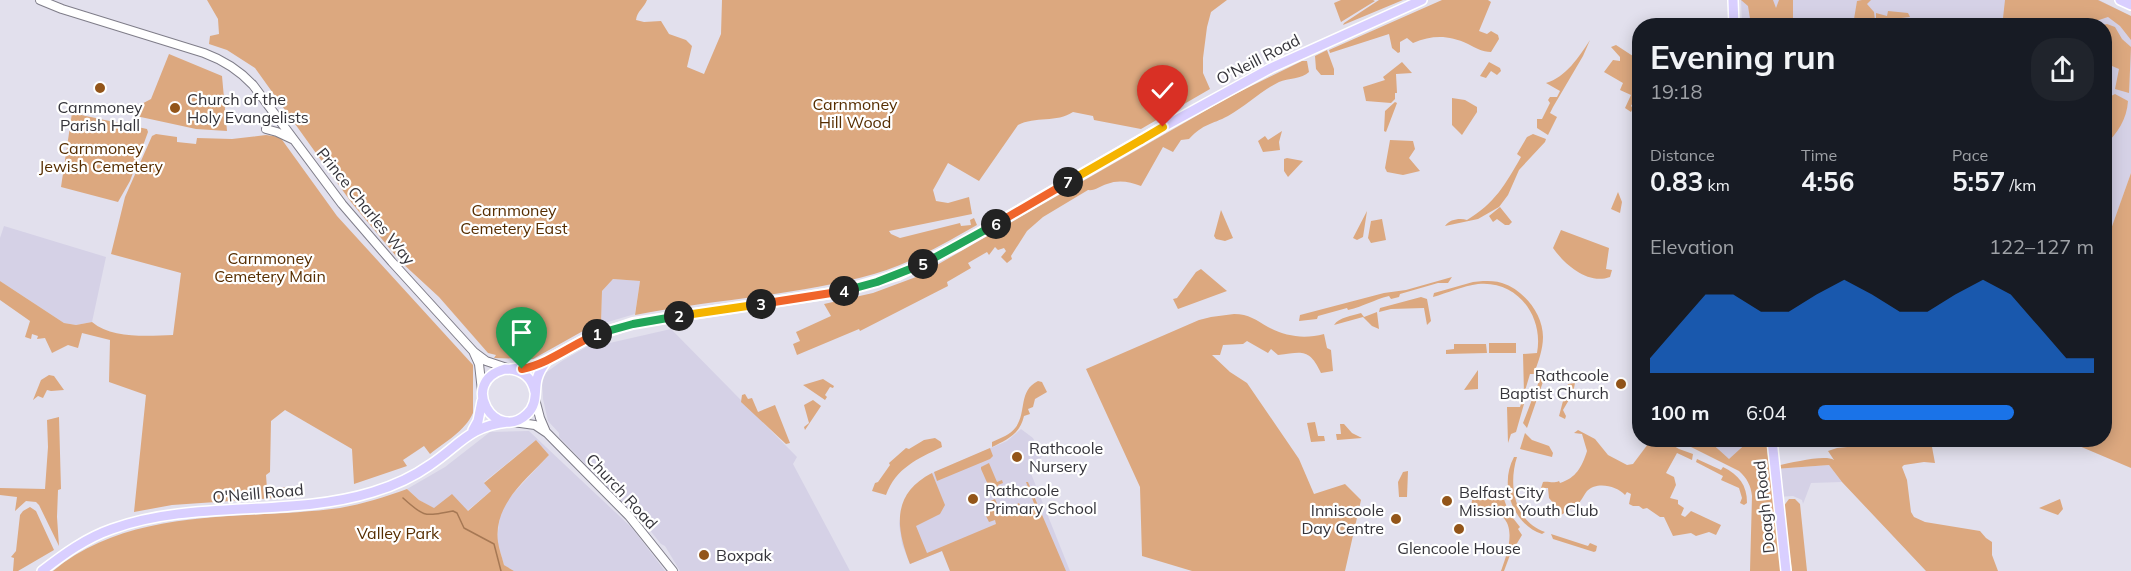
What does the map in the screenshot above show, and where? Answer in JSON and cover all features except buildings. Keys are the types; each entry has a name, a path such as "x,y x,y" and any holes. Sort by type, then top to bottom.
{"main road":[{"name":"O'Neill Road","path":"511,369 522,369 546,362 579,342 615,328 650,320 839,292 898,275 959,245 1254,76 1422,0"},
{"path":"1733,0 1734,18"},
{"path":"2120,0 2131,5"},
{"path":"483,395 488,411 497,419 510,422 527,414 535,396 539,372 546,362"},
{"path":"472,432 478,421 489,378 499,371 511,369 528,377 535,396"},
{"name":"O'Neill Road","path":"42,571 76,546 128,524 195,513 318,503 373,492 419,473 480,427 510,422"},
{"name":"Doagh Road","path":"1773,447 1786,571"}],"street":[{"name":"Prince Charles Way","path":"40,0 218,58 243,74 254,85 342,204 372,240 474,352 486,361 511,369"},
{"path":"266,129 295,141"},
{"name":"Prince Charles Way","path":"474,352 480,371 483,395"},
{"name":"Church Road","path":"535,396 540,418 547,433"},
{"name":"Church Road","path":"510,422 535,425 547,433 629,516 673,571"}],"shaded area":[{"path":"1741,0 2099,0 2131,16 2131,173 2112,227 2112,18 1742,18"},
{"path":"4,226 106,257 92,322 76,325 64,323 0,281 0,238"},
{"path":"613,279 640,281 635,314 601,324 602,291"},
{"path":"671,329 797,457 793,464 850,571 680,571 665,546 559,437 559,433 548,421 543,399 544,374 590,345 592,347"},
{"name":"Rathcoole Primary School","path":"1021,429 1033,438 1042,456 1030,471 1070,571 950,571 942,551 910,564 902,544 899,524 903,504 915,485 930,474 1007,441"},
{"path":"529,431 632,528 665,571 514,571 504,565 497,541 500,514 507,500 549,455 536,440 484,482 491,491 467,511 434,509 407,489 445,467 490,432"},
{"path":"1695,447 1767,447 1771,485"},
{"path":"1829,465 1842,482 1811,483 1803,504 1802,500 1793,496 1778,497 1775,469"}],"green space":[{"path":"207,0 647,0 636,20 661,21 669,34 686,40 692,46 687,67 704,74 721,34 722,0 1227,0 1211,12 1207,27 1203,73 1210,89 1141,129 1094,120 1093,116 1073,112 1060,117 1025,122 1018,125 979,181 948,163 933,190 936,201 948,203 969,197 972,214 889,231 900,238 960,223 961,226 971,225 970,220 974,218 977,225 927,252 887,270 845,281 635,315 640,281 613,279 602,291 601,324 583,331 533,359 494,358 496,355 488,353 439,297 401,262 351,202 255,68 227,50 209,44 210,36 219,34 218,19"},
{"path":"1341,0 1375,1 1341,22 1334,3"},
{"path":"1379,0 1403,0 1343,25 1344,23"},
{"path":"1442,0 1488,0 1491,2 1479,31 1487,34 1491,31 1498,35 1499,39 1491,52 1482,51 1454,39 1440,37 1413,43 1407,38 1400,42 1398,53 1392,48 1389,34 1330,53 1329,50"},
{"path":"1741,0 1773,0 1776,8 1779,0 1793,0 1793,18 1750,18 1748,6"},
{"path":"1871,0 1867,4 1874,12 1875,18 1854,18 1857,1"},
{"path":"2005,0 2098,0 2131,16 2131,40 2112,18 2108,17 2003,18"},
{"path":"1888,11 1908,13 1910,17 1876,18 1876,13 1887,16"},
{"path":"2112,26 2131,47 2129,93 2115,89 2119,69 2112,66"},
{"path":"1590,40 1550,113 1557,117 1548,135 1537,128 1537,119 1542,119 1550,103 1548,100 1550,97 1557,97 1560,91 1546,83 1566,71"},
{"path":"1616,45 1632,55 1631,112 1625,108 1631,95 1620,90 1623,83 1604,72 1613,60 1620,61 1620,57 1611,47"},
{"path":"1327,50 1334,75 1321,75 1316,69 1315,56"},
{"path":"169,54 222,76 227,131 196,129 136,116 134,108 151,99"},
{"path":"1302,61 1307,61 1309,72 1306,74 1272,86 1228,116 1203,127 1189,139 1181,140 1173,152 1163,147 1141,186 1120,181 1088,190 1043,217 1027,231 1011,256 1012,259 1007,263 1001,257 1006,251 1004,248 998,250 995,247 989,255 987,252 968,263 971,268 947,282 948,286 860,331 859,329 797,355 793,344 800,341 796,332 831,316 824,304 873,293 916,277 1231,96"},
{"path":"1402,62 1412,73 1396,74 1395,99 1391,103 1366,101 1363,87 1385,80 1383,77"},
{"path":"1489,62 1501,71 1497,75 1491,71 1486,78 1480,76"},
{"path":"2115,94 2128,101 2121,126 2112,138 2112,96"},
{"path":"1452,98 1465,100 1477,107 1477,112 1462,135 1452,125"},
{"path":"1395,102 1397,103 1386,132 1384,131 1385,111"},
{"name":"Carnmoney Jewish Cemetery","path":"72,113 147,129 148,132 130,181 118,202 61,187"},
{"path":"1282,131 1279,142 1280,150 1263,152 1258,141 1265,136 1268,140"},
{"name":"Carnmoney Cemetery Main","path":"156,134 177,137 177,142 196,144 197,138 232,139 266,135 280,137 337,216 473,365 473,413 460,431 430,454 424,446 403,460 407,466 354,484 352,449 285,410 271,421 270,472 266,475 267,489 290,487 289,497 172,505 134,512 146,395 109,382 110,340 82,333 78,348 68,345 52,353 45,338 37,339 38,336 32,334 31,339 25,337 30,321 0,300 0,281 64,323 76,325 92,322 120,334 173,335 181,273 111,254 125,197 152,136"},
{"path":"1533,134 1546,139 1545,142 1519,170 1508,195 1499,207 1478,219 1445,226 1455,220 1467,220 1492,200 1521,157 1517,154 1527,137"},
{"path":"1390,140 1413,141 1415,149 1409,158 1420,171 1403,175 1387,172 1385,168"},
{"path":"1284,159 1303,161 1288,177 1284,171"},
{"path":"2131,173 2131,468 2082,447 2112,447 2112,226"},
{"path":"1618,192 1622,202 1620,213 1611,209"},
{"path":"1500,207 1512,222 1509,225 1497,219 1493,222 1489,216"},
{"path":"1221,210 1233,238 1225,241 1216,239 1214,236"},
{"path":"1367,211 1363,237 1357,240 1353,238"},
{"path":"1382,219 1386,240 1371,243 1368,238 1371,221"},
{"path":"1561,230 1609,248 1606,269 1612,270 1610,277 1602,279 1585,276 1564,261 1553,248"},
{"path":"1201,269 1227,291 1178,309 1173,299 1177,298 1196,272"},
{"path":"1452,277 1448,283 1438,283 1400,294 1399,297 1391,299 1389,296 1378,299 1348,310 1347,308 1318,316 1317,319 1299,321 1300,315"},
{"path":"1483,281 1502,283 1518,291 1531,304 1540,320 1543,337 1541,351 1534,374 1530,374 1524,394 1523,354 1537,353 1538,339 1532,314 1525,303 1516,294 1492,284 1472,285 1433,297 1434,293"},
{"path":"1421,297 1427,299 1431,321 1427,325 1424,308 1391,309 1379,312 1380,308"},
{"path":"1377,312 1379,329 1363,317 1334,325 1346,317 1361,313 1364,317"},
{"path":"1234,314 1248,316 1289,335 1303,337 1324,334 1327,348 1331,350 1333,371 1321,373 1309,356 1299,353 1278,355 1271,349 1268,353 1247,341 1243,344 1223,345 1220,355 1212,355 1230,372 1247,383 1299,459 1314,494 1345,484 1361,500 1345,571 1192,571 1142,556 1140,487 1086,369 1199,320"},
{"path":"1489,343 1516,343 1516,353 1489,353"},
{"path":"1454,344 1486,344 1487,353 1446,354 1446,350 1454,349"},
{"path":"1478,370 1478,389 1464,390"},
{"path":"1546,373 1527,428 1523,423 1541,376"},
{"path":"49,375 54,376 64,390 47,390 43,398 38,396 33,400 41,380"},
{"path":"823,379 834,386 830,387 825,400 803,385"},
{"path":"1038,381 1042,382 1047,392 1035,399 1033,407 1028,409 1030,414 1024,416 1016,432 992,447 992,442 1016,427 1025,396 1032,385"},
{"path":"1575,383 1573,393 1563,410 1565,419 1559,416 1563,401 1570,393 1566,391 1568,384"},
{"path":"745,394 748,399 752,398 758,412 775,405 790,443 786,444 741,402 742,395"},
{"path":"813,400 821,406 805,430 804,427 809,423 804,405"},
{"path":"1522,401 1524,404 1516,432 1511,434 1508,443 1507,407 1520,407"},
{"path":"59,417 61,489 58,490 57,517 59,546 36,502 26,501 15,511 17,497 0,495 0,488 45,489 47,420"},
{"path":"1315,422 1318,436 1324,436 1325,441 1311,442 1307,423"},
{"path":"1340,424 1344,424 1352,433 1362,438 1337,440 1336,434 1341,434"},
{"path":"1578,430 1595,439 1608,455 1627,465 1633,464 1646,447 1676,447 1693,454 1692,460 1677,453 1666,473 1674,477 1676,485 1670,498 1678,500 1678,504 1684,508 1681,515 1685,517 1691,511 1721,525 1716,535 1709,532 1696,536 1691,533 1673,536 1664,517 1660,517 1647,508 1643,509 1629,504 1631,494 1627,492 1625,495 1617,489 1601,485 1587,491 1576,506 1556,519 1561,512 1549,498 1548,488 1541,488 1543,482 1566,481 1580,467 1587,451 1582,434 1574,433"},
{"path":"1525,433 1532,440 1549,446 1553,453 1552,457 1520,449"},
{"path":"935,438 941,442 942,447 908,465 895,478 886,495 872,491 875,483 890,465 889,463 906,448 909,449 924,440"},
{"name":"Valley Park","path":"536,440 549,455 513,493 506,504 498,528 498,542 504,565 514,571 53,571 84,550 118,535 154,525 229,516 340,508 407,489 419,500 434,508 452,494 468,511 491,491 484,483"},
{"path":"1691,447 1716,447 1729,459 1742,447 1767,447 1782,571 1750,571 1752,496 1750,486 1739,471"},
{"path":"1932,447 1935,463 1924,462 1902,467 1907,480 1911,512 1914,517 1925,522 1980,531 1992,542 1992,555 1998,571 1926,571 1842,482 1829,465 1775,469 1775,466 1806,460 1829,458 1834,460 1828,451 1837,448"},
{"path":"990,448 993,456 990,459 937,481 934,472"},
{"path":"1514,457 1517,457 1513,479 1516,501 1526,520 1545,532 1542,534 1523,522 1511,502 1508,479"},
{"path":"1697,459 1734,473 1744,486 1747,503 1744,505 1740,503 1742,498 1739,488 1721,480 1723,476 1696,462"},
{"path":"989,463 997,482 1002,480 1003,483 998,485 1001,493 993,496 981,469"},
{"path":"1408,471 1407,497 1399,497 1398,482 1403,472"},
{"path":"932,473 945,505 940,514 916,526 927,553 996,524 995,520 989,522 984,512 991,509 988,502 995,499 1000,513 1019,503 1023,511 1035,506 1026,482 1028,482 1066,571 950,571 942,551 910,564 902,538 900,513 909,491"},
{"path":"1498,489 1501,491 1509,513 1520,527 1518,529 1522,535 1504,571 1501,571 1510,536 1508,526 1497,513 1470,510 1474,491"},
{"path":"1789,499 1795,499 1800,504 1807,571 1792,571 1783,507"},
{"path":"2060,499 2063,509 2058,515 2039,508"},
{"path":"30,507 36,511 54,550 18,571 13,571 14,558 11,557 16,551 20,515"},
{"path":"1551,534 1588,546 1590,543 1597,546 1596,551 1553,539"}],"waterway":[{"path":"403,498 425,514 453,511 457,513 464,528 494,544 501,571"}],"place":[{"name":"Carnmoney Parish Hall","path":"100,88"},
{"name":"Church of the Holy Evangelists","path":"175,108"},
{"name":"Rathcoole Baptist Church","path":"1621,384"},
{"name":"Rathcoole Nursery","path":"1017,457"},
{"name":"Rathcoole Primary School","path":"973,499"},
{"name":"Belfast City Mission Youth Club","path":"1447,501"},
{"name":"Inniscoole Day Centre","path":"1396,519"},
{"name":"Glencoole House","path":"1459,529"},
{"name":"Boxpak","path":"704,555"}],"route":[{"path":"522,369 546,362 586,339 615,328 650,320 839,292 898,275 938,257 1163,127"}],"park label":[{"name":"Carnmoney Hill Wood","path":"855,113"},
{"name":"Carnmoney Cemetery East","path":"514,219"}]}
